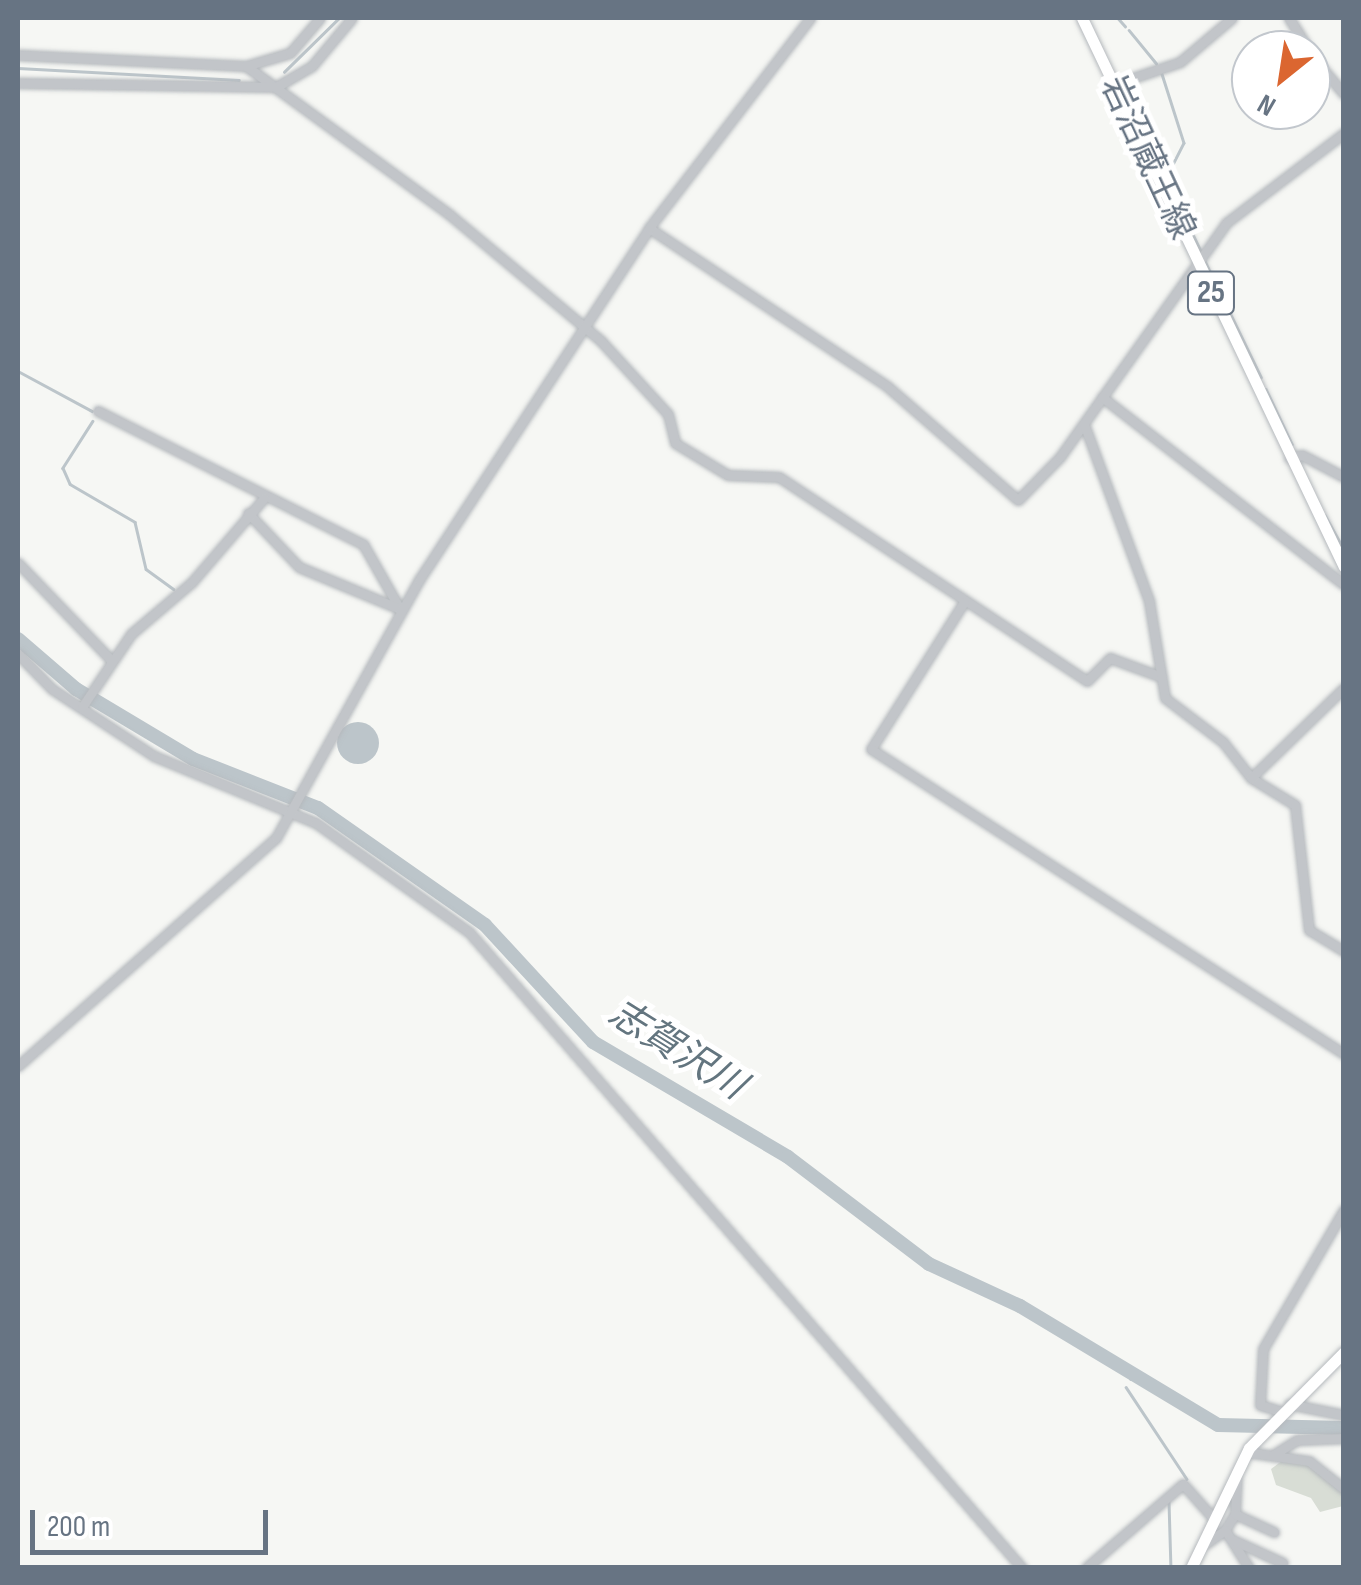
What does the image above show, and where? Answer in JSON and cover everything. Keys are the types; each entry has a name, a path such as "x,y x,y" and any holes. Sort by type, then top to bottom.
{"main road":[{"name":"岩沼蔵王線","path":"1082,18 1344,567"},
{"path":"1191,1568 1248,1450 1281,1410 1344,1352"}],"street":[{"path":"18,55 246,66 290,53 320,18"},
{"path":"18,83 276,88 312,66 352,18"},
{"path":"18,1066 259,857 292,810 400,609 588,330 649,228 810,18"},
{"path":"1112,85 1180,62 1232,18"},
{"path":"246,66 588,330 668,414 675,443 728,475 779,477 1086,681 1110,658 1162,677"},
{"path":"649,228 888,388 1018,500 1084,424 1226,223 1344,133"},
{"path":"1102,397 1344,585"},
{"path":"98,411 264,498 363,544 400,609"},
{"path":"1084,424 1149,601 1168,705 1223,742 1251,778 1299,812 1309,930 1344,952"},
{"path":"1289,458 1302,454 1344,477"},
{"path":"82,707 111,660 264,498"},
{"path":"248,513 299,567 400,609"},
{"path":"18,563 111,660"},
{"path":"964,602 871,749 1344,1054"},
{"path":"18,654 82,707 186,772 292,810 480,943 1022,1568"},
{"path":"1251,778 1344,688"},
{"path":"1344,1210 1264,1349 1260,1405 1344,1415"},
{"path":"1273,1455 1298,1440 1344,1438"},
{"path":"1248,1450 1309,1461 1344,1489"},
{"path":"1201,1546 1228,1534 1235,1514 1236,1471"},
{"path":"1086,1568 1184,1484 1213,1518"},
{"path":"1235,1514 1274,1532"},
{"path":"1228,1534 1283,1563"},
{"path":"1228,1534 1249,1568"}],"shaded area":[{"path":"358,722 373,728 379,743 373,758 358,764 343,758 337,743 343,728"},
{"path":"1283,1460 1308,1464 1343,1492 1343,1506 1320,1512 1311,1498 1276,1485 1271,1469"}],"waterway":[{"path":"284,72 339,18"},
{"path":"1118,18 1125,26"},
{"path":"1129,30 1156,63"},
{"path":"18,68 239,80"},
{"path":"1162,74 1184,143 1166,178 1200,249"},
{"path":"1205,261 1261,377"},
{"path":"18,371 92,411"},
{"path":"1266,389 1292,444"},
{"path":"93,421 63,468 70,484 135,522 146,569 174,589"},
{"path":"1325,515 1344,549"},
{"name":"志賀沢川","path":"18,639 76,689 193,759 318,808 485,925 593,1042 788,1157 929,1264 1020,1306 1218,1425 1344,1428"},
{"name":"志賀沢川","path":"1130,1379 1134,1374"},
{"path":"1126,1387 1187,1479"},
{"path":"1169,1502 1171,1568"}]}
